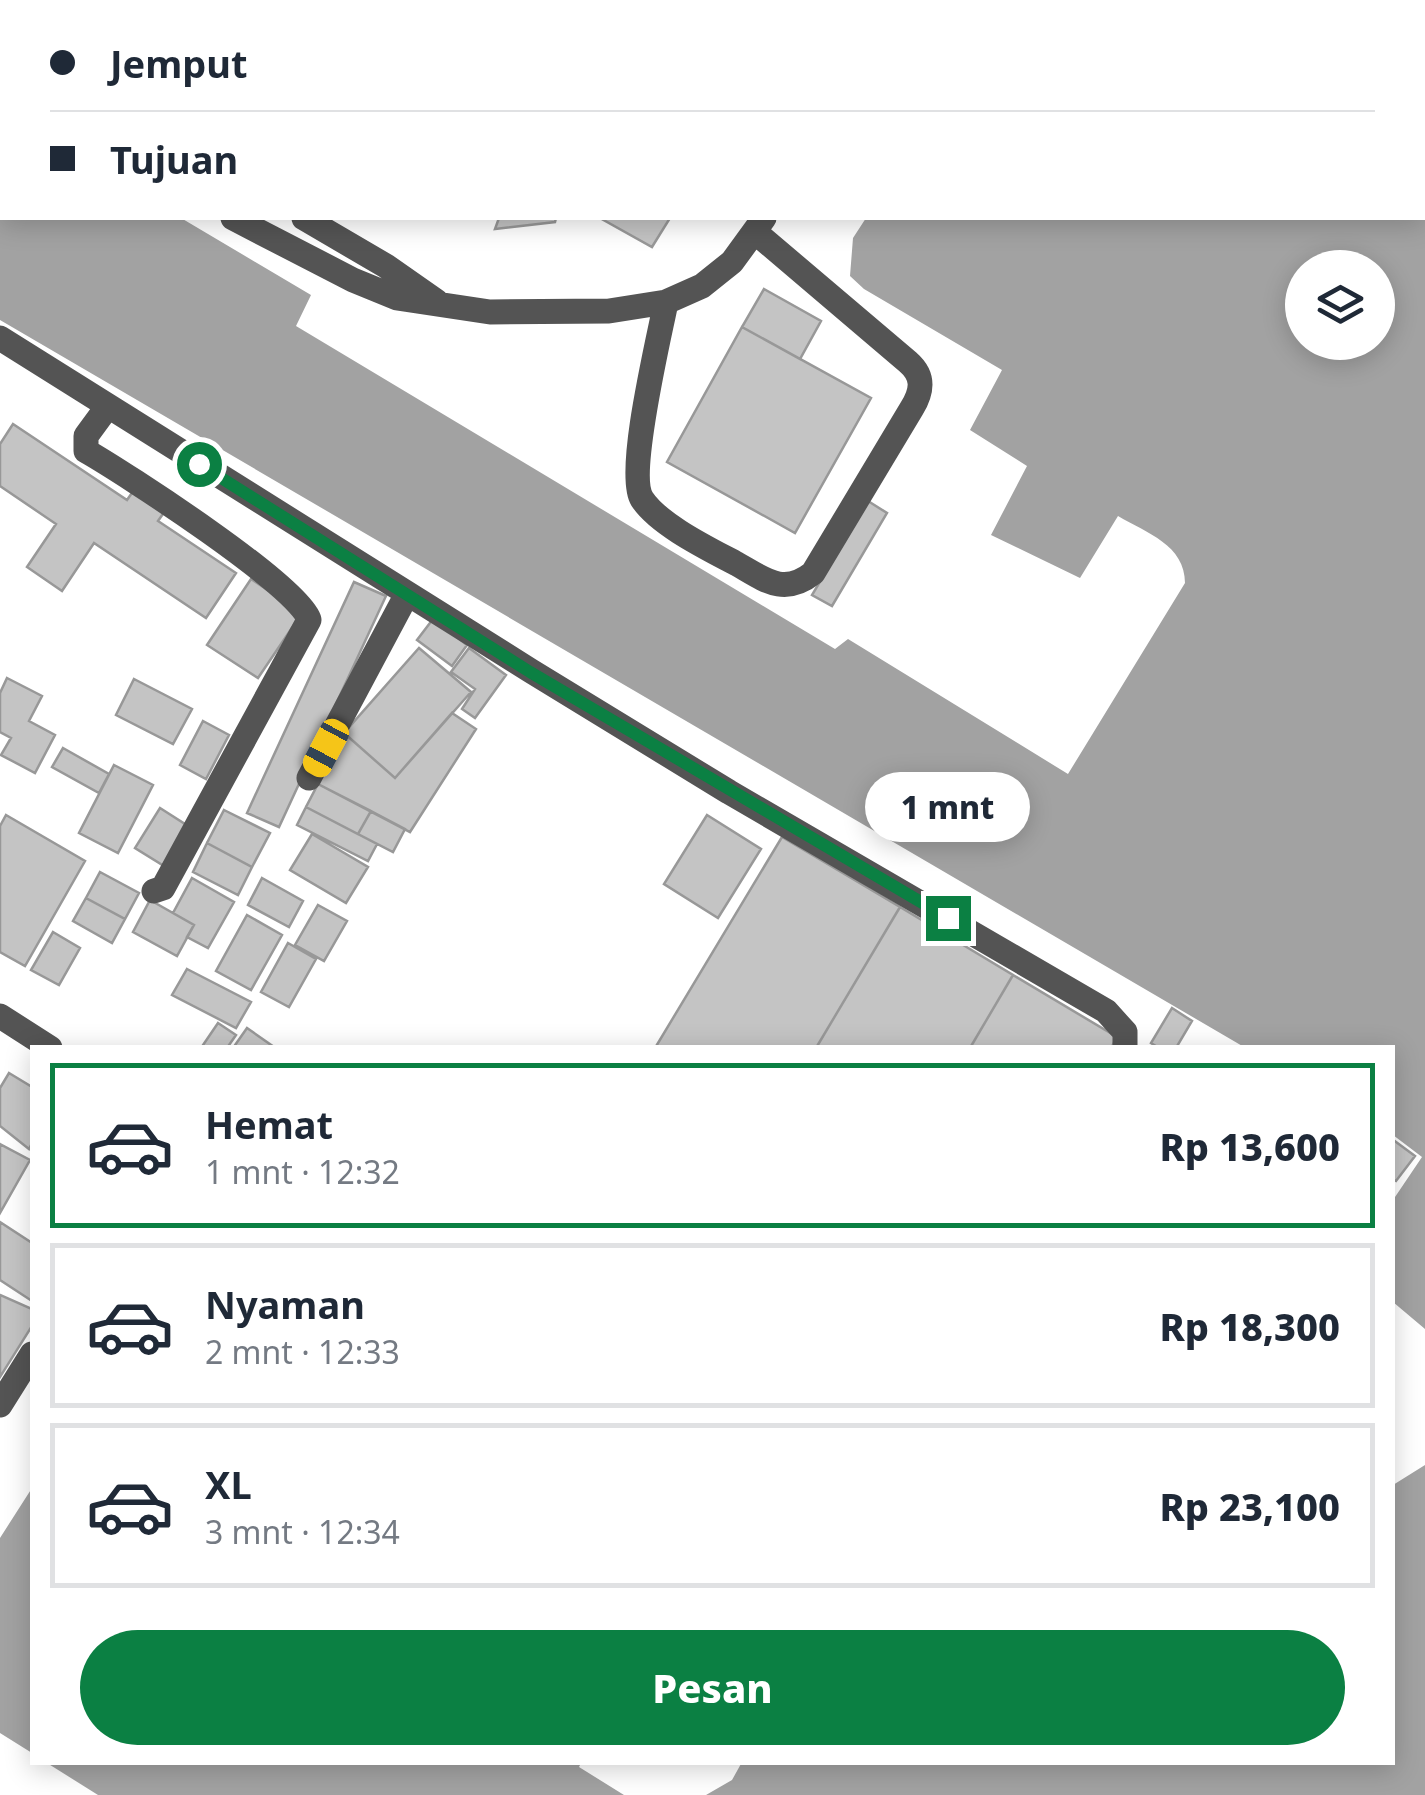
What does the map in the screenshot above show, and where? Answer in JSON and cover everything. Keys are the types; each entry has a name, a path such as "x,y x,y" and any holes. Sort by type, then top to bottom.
{"street":[{"path":"307,220 386,266 440,304"},
{"path":"249,221 380,292 416,303 490,312 608,311 666,302 702,286 732,262 760,225 918,370 921,382 920,394 853,507 813,573 799,584 785,586 758,576 688,537 648,507 640,496 635,483 639,446 666,302"},
{"path":"0,338 729,792 1106,1011 1126,1032 1125,1045"},
{"path":"108,406 86,436 86,450 132,478 247,562 294,599 307,612 309,620 205,815 163,888 154,890"},
{"path":"309,778 407,594"},
{"path":"0,1016 45,1045"},
{"path":"0,1405 30,1357"}],"shaded area":[{"path":"0,220 184,220 311,295 296,326 835,649 848,639 1068,774 1185,583 1179,559 1162,542 1118,516 1080,578 991,535 1027,466 970,430 1002,370 864,289 850,276 853,238 865,220 1425,220 1425,1329 1395,1304 1395,1197 1422,1157 1395,1137 1395,1045 1241,1045 0,320"},
{"path":"1425,1465 1425,1795 706,1795 732,1780 740,1765 1395,1765 1395,1484"},
{"path":"30,1491 30,1752 0,1733 0,1538"},
{"path":"50,1765 580,1765 624,1795 98,1795"}],"building":[{"path":"498,220 556,220 555,222 495,229"},
{"path":"604,220 669,220 652,247"},
{"path":"764,289 821,321 800,359 742,327"},
{"path":"742,327 871,398 795,533 667,462"},
{"path":"13,424 127,500 134,490 165,511 158,521 236,573 206,618 94,543 62,591 27,567 56,524 0,486 0,444"},
{"path":"868,501 887,513 832,606 812,595"},
{"path":"251,579 302,613 258,678 207,645"},
{"path":"354,582 386,596 279,827 247,813"},
{"path":"433,619 467,645 452,666 417,640"},
{"path":"419,648 471,692 395,778 344,733"},
{"path":"469,648 506,675 475,718 462,709 475,689 451,672"},
{"path":"7,678 42,696 29,721 55,735 35,773 1,755 11,738 0,732 0,693"},
{"path":"134,679 192,709 173,744 116,715"},
{"path":"452,713 476,729 410,832 318,784 344,733 395,778"},
{"path":"203,721 229,735 206,779 180,765"},
{"path":"63,748 109,774 99,793 52,767"},
{"path":"114,765 153,785 118,853 79,833"},
{"path":"318,784 371,811 358,834 306,807"},
{"path":"306,807 377,844 368,861 297,825"},
{"path":"160,808 188,826 164,866 135,848"},
{"path":"224,810 270,833 252,867 207,843"},
{"path":"371,811 405,829 393,852 358,834"},
{"path":"6,815 85,861 25,966 0,952 0,826"},
{"path":"707,815 761,849 718,918 664,884"},
{"path":"312,834 368,867 346,903 290,870"},
{"path":"782,837 900,907 818,1045 657,1045"},
{"path":"207,843 252,867 238,895 193,872"},
{"path":"100,872 139,893 125,919 86,898"},
{"path":"192,878 234,902 208,948 187,937 194,925 173,913"},
{"path":"262,878 303,901 289,927 248,905"},
{"path":"86,898 125,919 112,943 73,921"},
{"path":"150,900 194,925 177,956 133,932"},
{"path":"318,905 347,921 324,961 295,945"},
{"path":"900,907 1013,975 972,1045 818,1045"},
{"path":"247,915 282,935 251,990 216,971"},
{"path":"53,932 80,948 59,985 31,970"},
{"path":"288,943 316,959 289,1007 261,992"},
{"path":"187,969 251,1002 236,1028 172,995"},
{"path":"1013,975 1117,1037 1113,1045 972,1045"},
{"path":"1172,1008 1192,1021 1178,1045 1151,1043"},
{"path":"218,1023 236,1035 229,1045 203,1045"},
{"path":"247,1028 271,1045 235,1045"},
{"path":"9,1073 30,1086 29,1149 0,1126 0,1088"},
{"path":"1395,1141 1415,1156 1395,1180"},
{"path":"0,1144 30,1160 0,1213"},
{"path":"0,1222 30,1242 30,1300 0,1280"},
{"path":"0,1295 30,1308 30,1329 0,1377"}],"route":[{"path":"199,464 530,672 948,918"}]}
